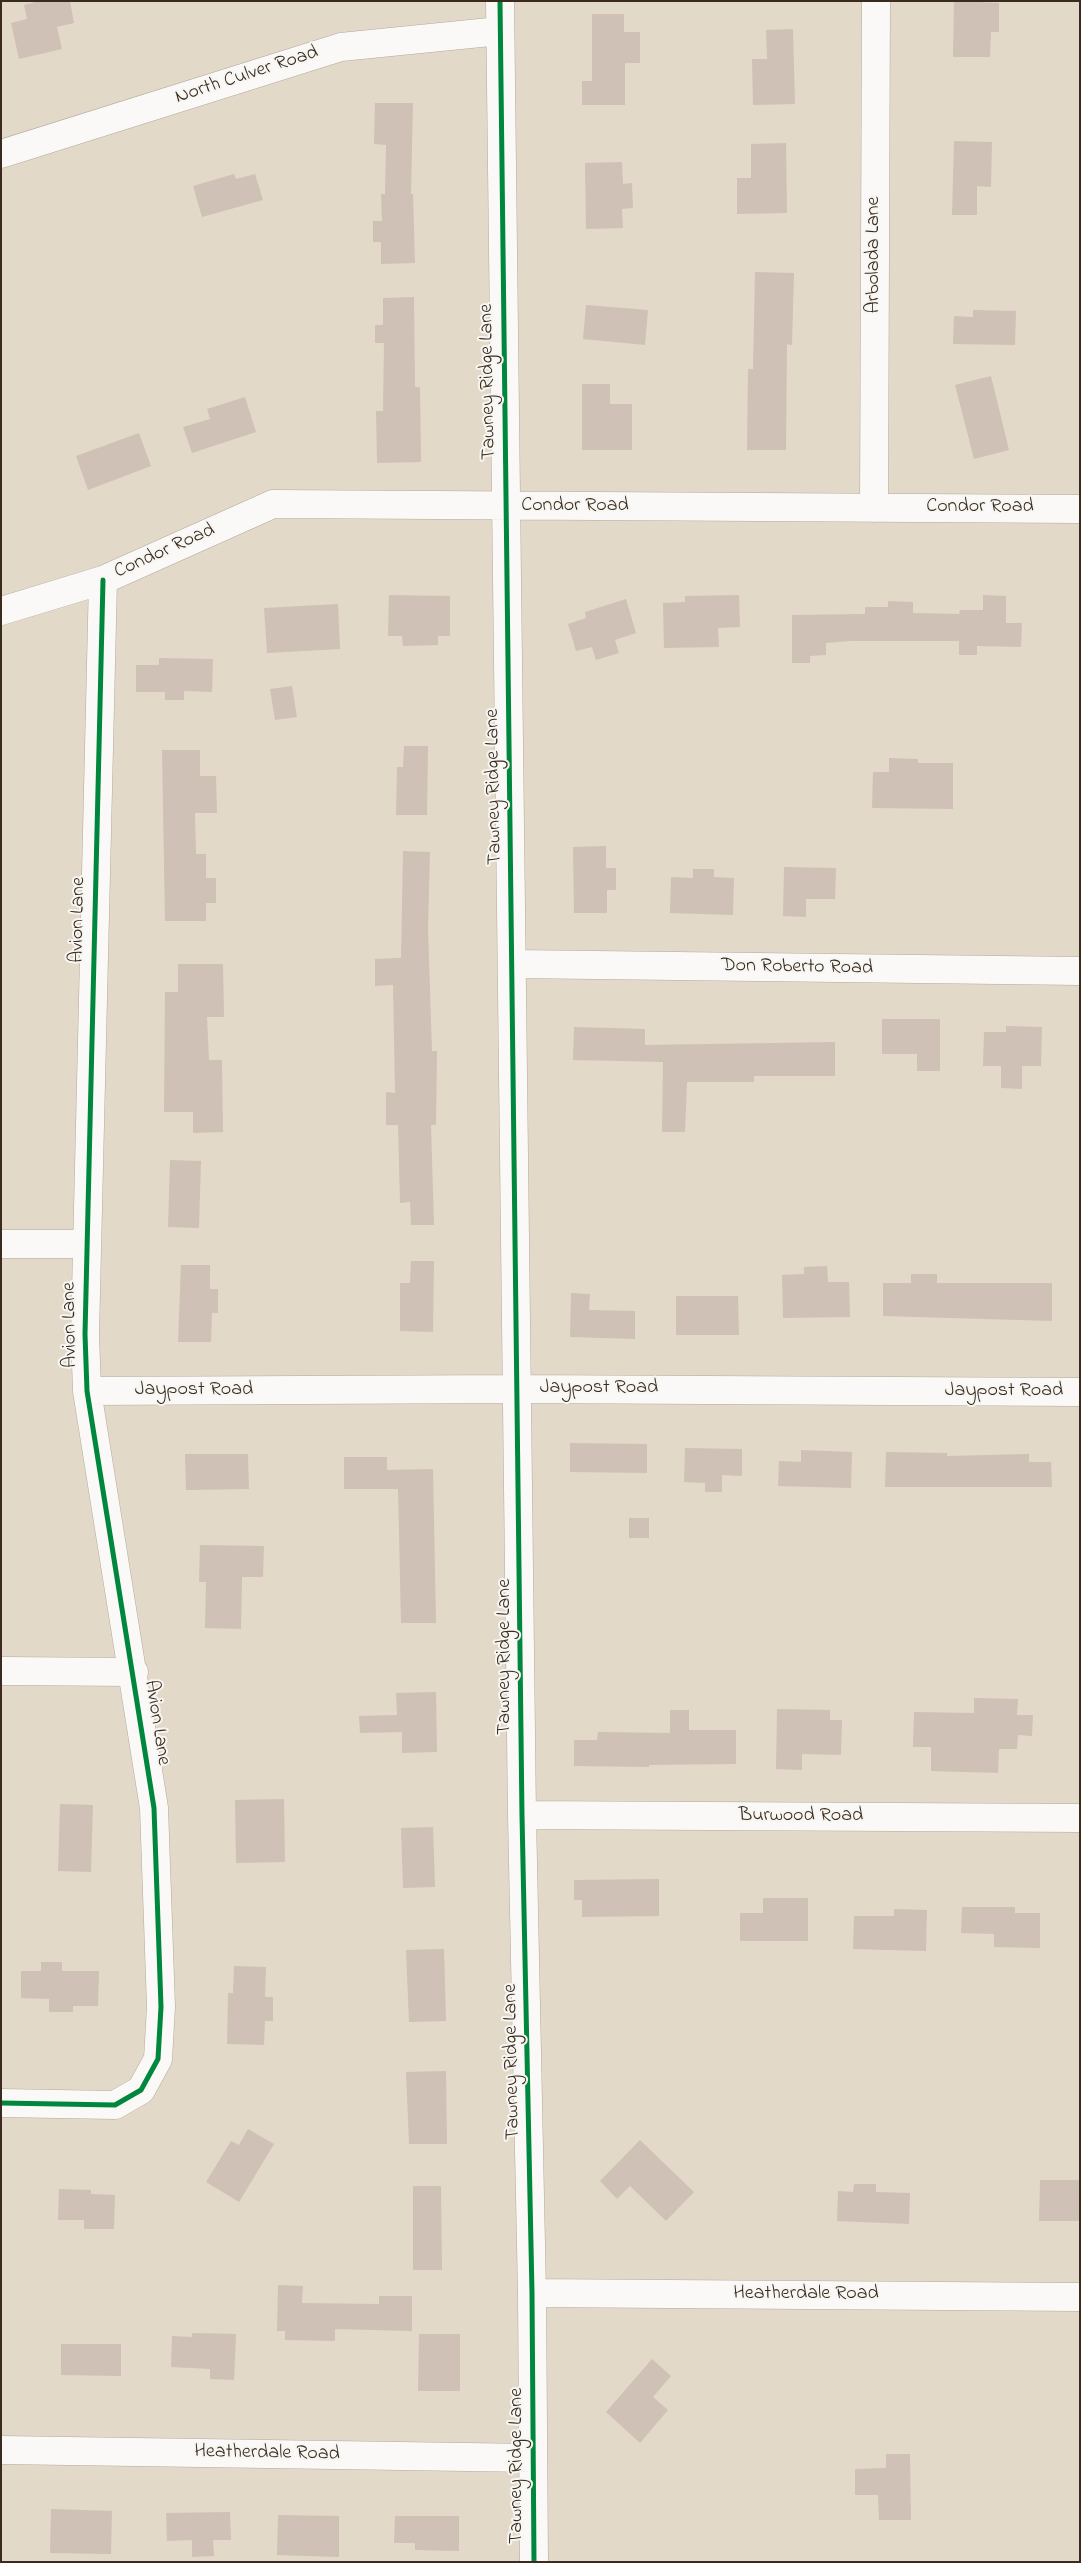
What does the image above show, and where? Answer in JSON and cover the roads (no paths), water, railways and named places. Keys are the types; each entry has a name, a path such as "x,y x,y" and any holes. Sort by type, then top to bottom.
{"street":[{"name":"Tawney Ridge Lane","path":"500,1 505,507 514,964 522,1815 532,2293 534,2562"},
{"name":"Arbolada Lane","path":"874,508 876,1"},
{"name":"North Culver Road","path":"1,154 341,46 500,31"},
{"name":"Condor Road","path":"1,611 103,580 272,504 505,507 1080,509"},
{"name":"Avion Lane","path":"1,2103 115,2105 140,2090 158,2059 161,2007 154,1808 134,1672 87,1391 86,1244 103,580"},
{"name":"Don Roberto Road","path":"514,964 1080,972"},
{"path":"1,1244 86,1244"},
{"name":"Jaypost Road","path":"87,1391 519,1389 1080,1392"},
{"path":"1,1671 134,1672"},
{"name":"Burwood Road","path":"522,1815 1080,1818"},
{"name":"Heatherdale Road","path":"532,2293 1080,2297"},
{"name":"Heatherdale Road","path":"1,2450 533,2458"}]}
